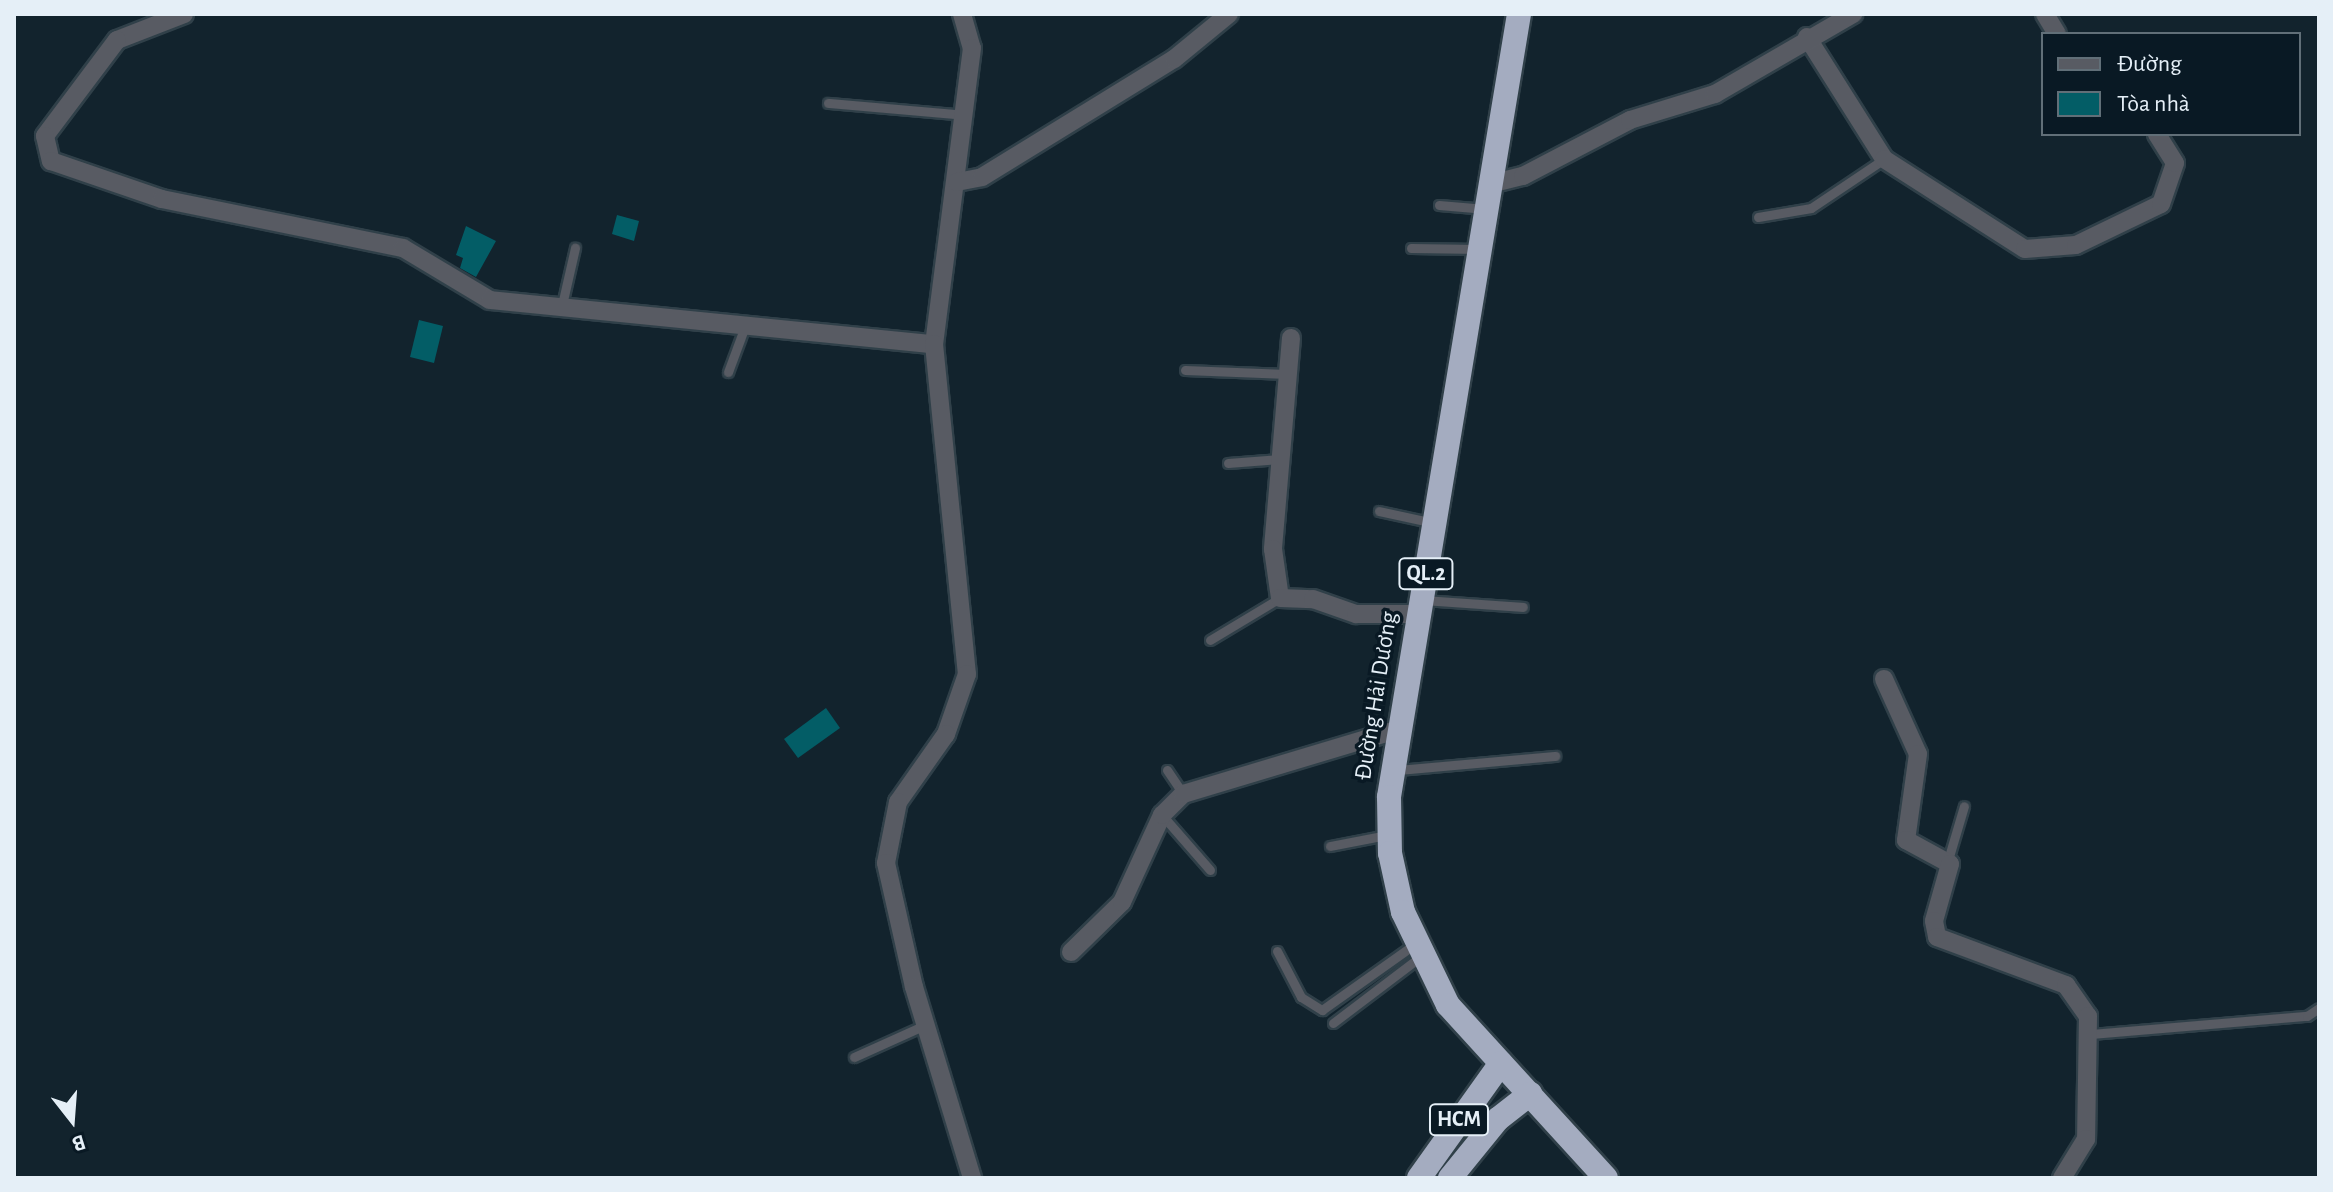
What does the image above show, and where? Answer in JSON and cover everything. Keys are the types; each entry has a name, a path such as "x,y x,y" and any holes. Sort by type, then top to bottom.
{"highway":[{"name":"Đường Hải Dương","path":"1519,14 1494,183 1400,729 1390,834 1418,950 1448,1005 1606,1178"},
{"name":"HCM","path":"1419,1178 1501,1063"},
{"name":"HCM","path":"1450,1178 1498,1119 1530,1094"}],"street":[{"path":"184,14 117,40 45,136 51,161 162,199 403,248 490,300 934,344"},
{"path":"962,14 972,48 934,344 967,674 946,734 898,802 886,863 925,1025 972,1178"},
{"path":"957,182 982,177 1162,67 1229,14"},
{"path":"1494,183 1523,176 1630,120 1715,94 1807,37 1853,14"},
{"path":"2045,14 2056,32"},
{"path":"1807,37 1884,159 2025,249 2054,251 2161,204 2175,163 2158,136"},
{"path":"1291,338 1273,549 1280,598 1313,599 1356,614 1420,607"},
{"path":"1884,679 1918,754 1906,840 1948,860 1934,921 1937,937 2066,985 2081,1000 2091,1034 2086,1139 2062,1178"},
{"path":"1071,952 1122,902 1162,815 1183,794 1400,729"}],"lane":[{"path":"828,103 964,115"},
{"path":"1758,217 1811,208 1884,159"},
{"path":"1439,205 1489,209"},
{"path":"561,309 575,248"},
{"path":"1411,248 1482,249"},
{"path":"728,372 745,326"},
{"path":"1185,370 1287,374"},
{"path":"1228,463 1280,459"},
{"path":"1379,511 1434,523"},
{"path":"1210,640 1280,598"},
{"path":"1420,607 1523,607"},
{"path":"1394,770 1555,756"},
{"path":"1167,770 1183,794"},
{"path":"1948,860 1964,806"},
{"path":"1162,815 1210,870"},
{"path":"1330,846 1390,834"},
{"path":"1277,951 1301,997 1322,1010 1418,950"},
{"path":"1333,1023 1418,950"},
{"path":"2091,1034 2307,1016 2319,1008"},
{"path":"854,1057 925,1025"}],"building":[{"path":"617,215 639,221 634,241 612,234"},
{"path":"466,226 496,241 476,277 460,268 463,258 456,255"},
{"path":"419,320 443,326 434,363 410,357"},
{"path":"826,708 840,728 798,758 784,739"}]}
